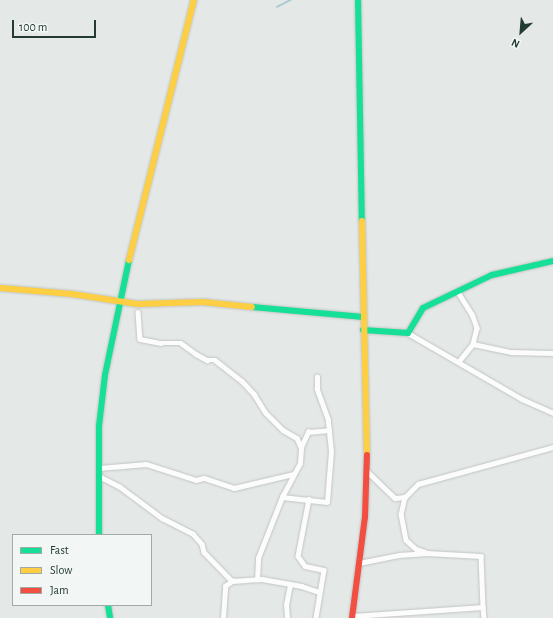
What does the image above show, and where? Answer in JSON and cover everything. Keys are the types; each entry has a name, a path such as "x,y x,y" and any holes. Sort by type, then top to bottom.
{"main road":[{"path":"99,534 99,426 119,301 194,0"},
{"path":"353,617 367,471 358,0"},
{"path":"364,330 408,332 423,308 492,275 553,261"},
{"path":"0,288 137,304 203,302 364,317"},
{"path":"108,606 110,618"}],"street":[{"path":"458,292 472,314 476,328 473,344 459,361"},
{"path":"138,312 140,339 161,343 181,343 196,354 215,360 242,381 254,394 266,413 282,430 297,438 301,447"},
{"path":"408,332 522,399 553,413"},
{"path":"473,344 525,353 553,353"},
{"path":"282,497 327,502 331,451 329,430 317,389 317,377"},
{"path":"257,580 258,558 282,497 300,464 301,447 308,432 329,430"},
{"path":"426,553 416,549 406,540 401,514 405,497 418,484 553,447"},
{"path":"99,468 146,464 188,478 204,478 234,488 294,474"},
{"path":"367,471 396,498 405,497"},
{"path":"99,476 119,486 162,518 193,534 202,544 204,552 232,581"},
{"path":"309,499 298,556 305,566 324,570 319,592 316,618"},
{"path":"359,563 399,555 426,553 481,556 484,618"},
{"path":"223,618 225,586 232,581 257,580 290,584 319,592"},
{"path":"287,618 286,605 290,584"},
{"path":"353,617 483,607"}],"waterway":[{"path":"277,7 291,0"}],"traffic: fast":[{"path":"358,0 362,221"},
{"path":"99,534 99,426 105,375 129,260"},
{"path":"363,330 408,333 423,308 492,275 553,261"},
{"path":"252,307 364,317"},
{"path":"108,606 110,618"}],"traffic: slow":[{"path":"129,260 194,0"},
{"path":"362,221 367,455"},
{"path":"0,288 72,294 137,304 203,302 252,307"}],"traffic: jam":[{"path":"352,618 365,517 367,455"}]}
